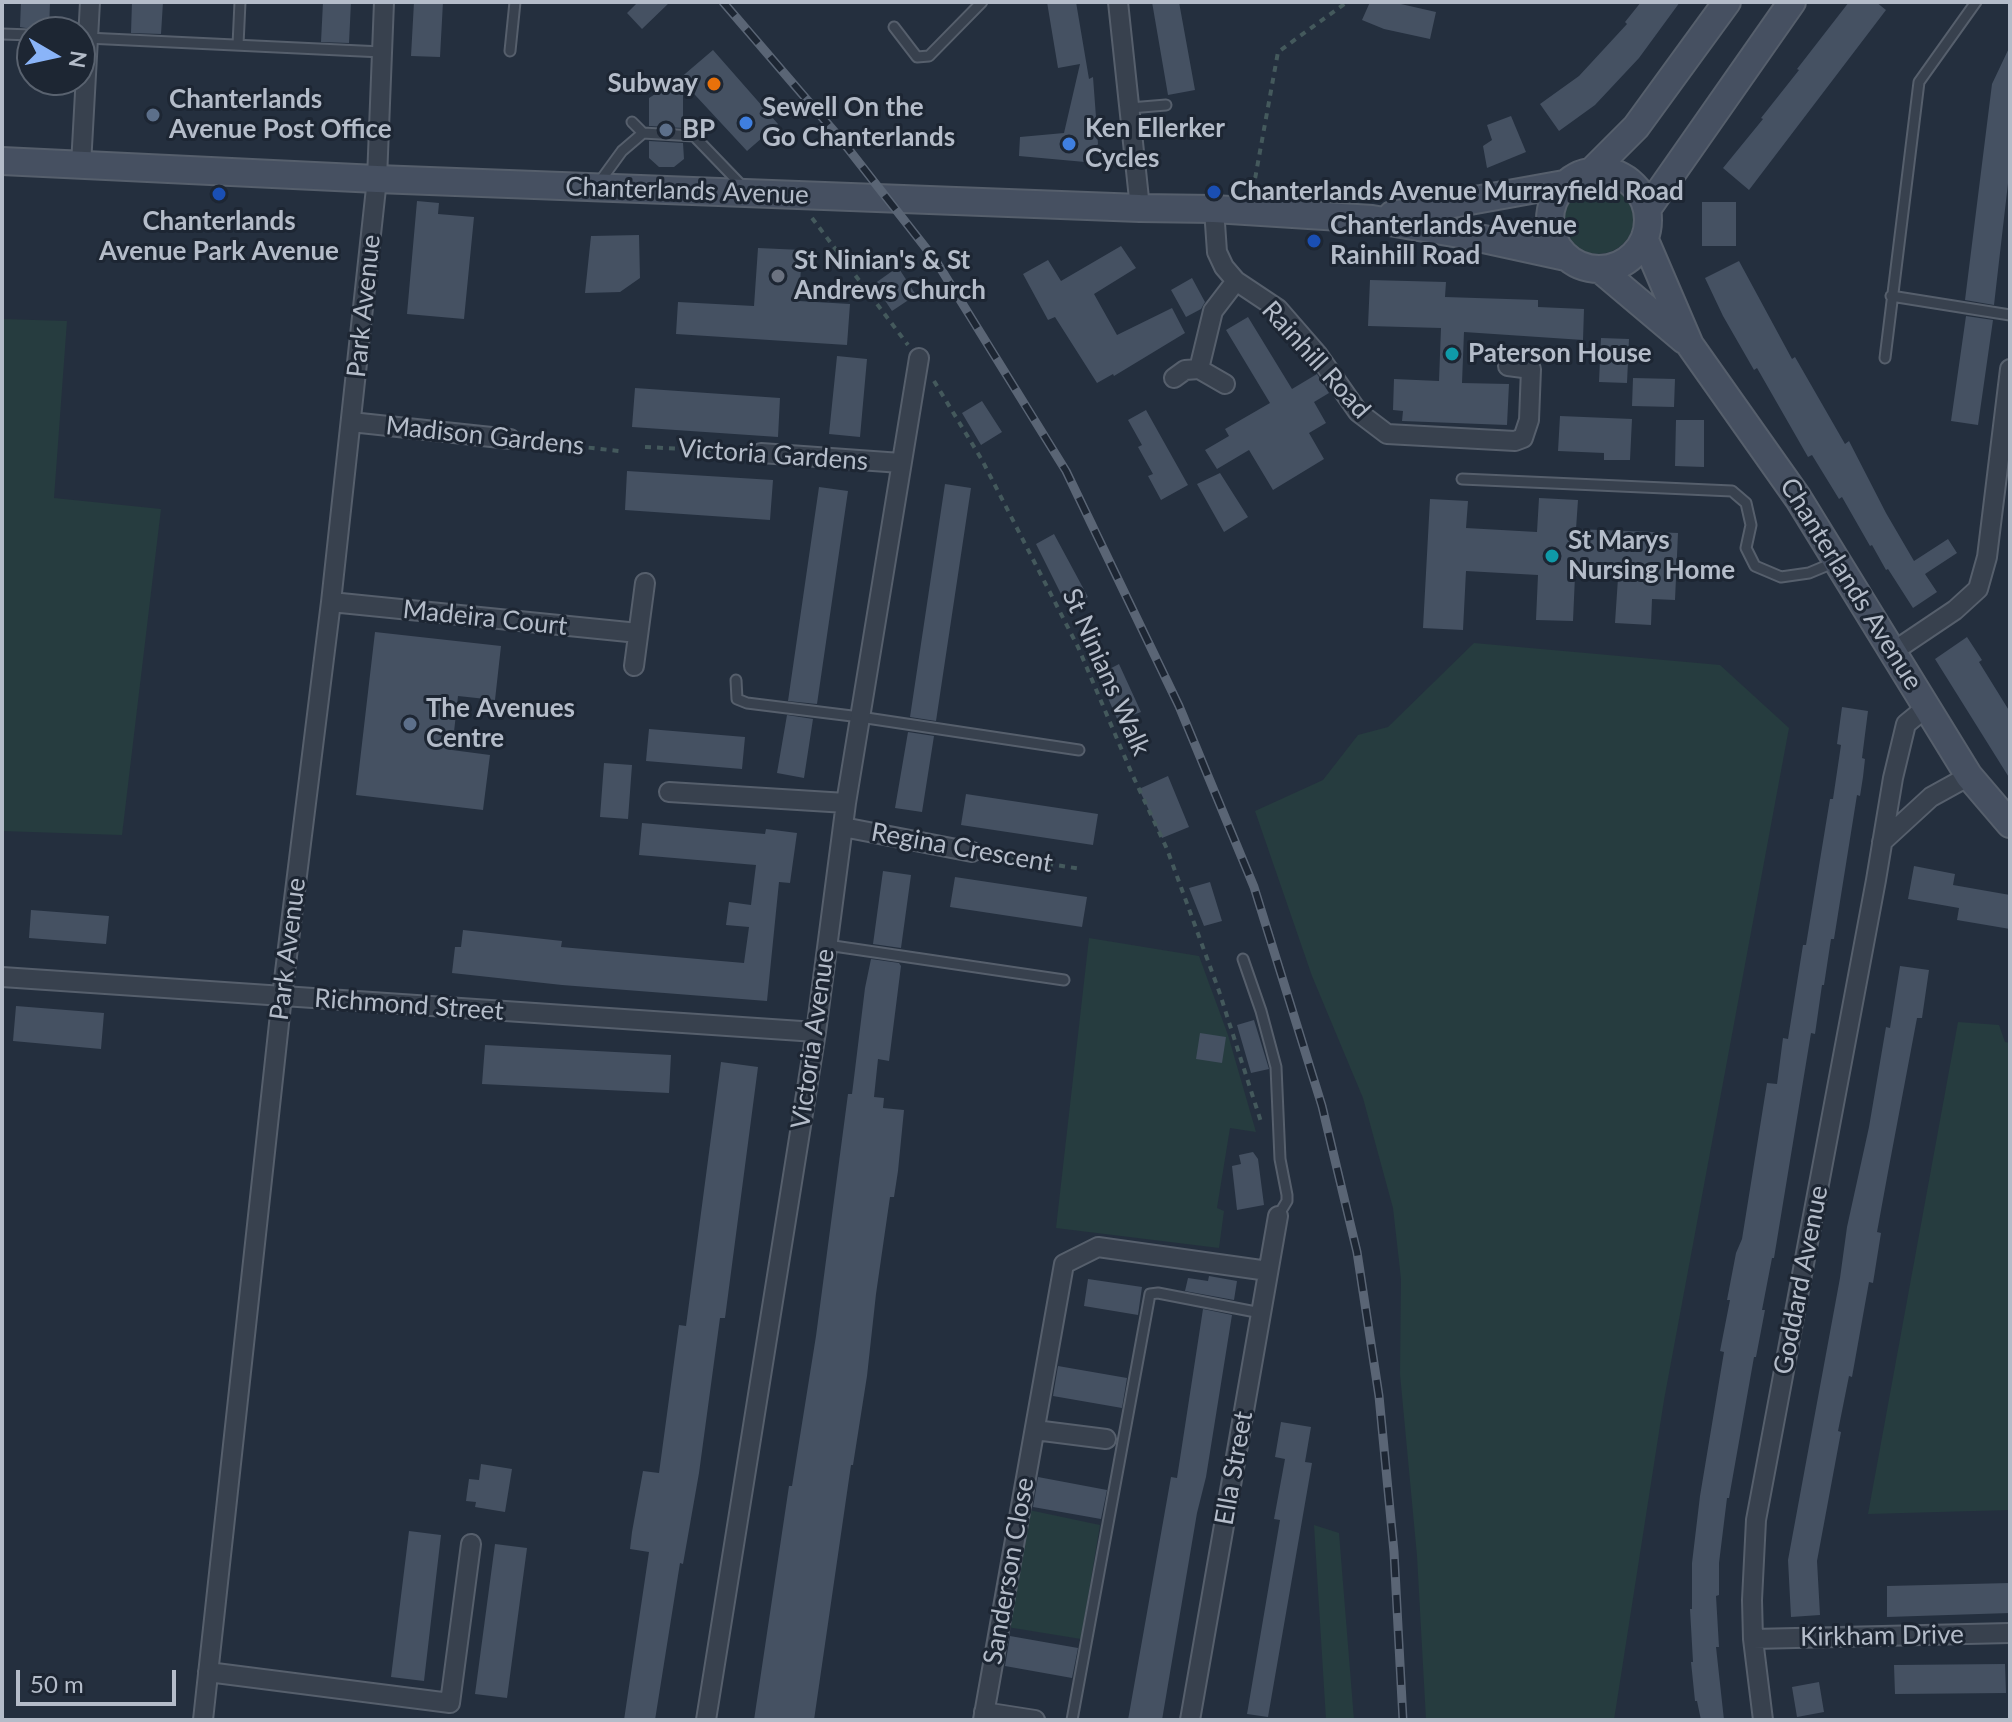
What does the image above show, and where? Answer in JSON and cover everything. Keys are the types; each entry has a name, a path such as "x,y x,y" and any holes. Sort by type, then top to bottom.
{"street":[{"name":"Park Avenue","path":"203,1720 282,996 331,602 377,179 384,2"},
{"path":"1118,2 1140,208"},
{"path":"1593,170 1615,172 1637,186 1648,208 1649,229 1645,240 1626,262 1601,270 1582,267 1566,257 1553,238 1551,205 1564,184 1593,170 1636,127 1727,2"},
{"path":"1648,208 1792,2"},
{"path":"81,165 83,96"},
{"name":"Chanterlands Avenue","path":"2,161 377,179 1249,211 1372,219 1566,257"},
{"name":"Chanterlands Avenue","path":"1372,219 1564,184"},
{"name":"Rainhill Road","path":"1214,209 1217,252 1236,281 1278,309 1318,355 1358,412 1387,434 1515,441 1523,438 1529,420 1531,369 1508,366"},
{"name":"Chanterlands Avenue","path":"1645,240 1690,345 1798,498 1969,776 2010,824"},
{"name":"Chanterlands Avenue","path":"1601,270 1690,345"},
{"path":"1199,369 1213,311 1236,281"},
{"name":"Victoria Avenue","path":"706,1720 816,1032 846,803 919,358"},
{"path":"1174,378 1185,370 1199,369 1225,384"},
{"path":"1894,651 1955,610 1978,589 2003,485 2010,369"},
{"name":"Madison Gardens","path":"351,422 510,439"},
{"name":"Victoria Gardens","path":"761,453 901,463"},
{"path":"634,666 645,583"},
{"name":"Madeira Court","path":"331,602 638,633"},
{"name":"Goddard Avenue","path":"1763,1720 1753,1639 1756,1520 1893,778 1906,724 1928,706"},
{"path":"1882,842 1931,797 1969,776"},
{"path":"669,792 846,803"},
{"name":"Regina Crescent","path":"843,827 972,852"},
{"name":"Richmond Street","path":"2,977 816,1032"},
{"name":"Ella Street","path":"1190,1720 1278,1216"},
{"name":"Sanderson Close","path":"1035,1720 983,1716 1064,1264 1098,1247 1268,1271"},
{"path":"1035,1430 1106,1439"},
{"path":"208,1672 449,1712 471,1544"},
{"name":"Kirkham Drive","path":"1753,1639 2010,1633"}],"lane":[{"path":"238,45 240,2"},
{"path":"510,51 515,2"},
{"path":"894,27 917,57 929,56 982,2"},
{"path":"1885,358 1919,82 1976,2"},
{"path":"96,39 382,52"},
{"path":"1130,108 1166,105"},
{"path":"632,122 643,133 694,136 749,193"},
{"path":"596,187 622,151 643,133"},
{"path":"1891,296 2010,315"},
{"path":"1462,479 1732,491 1746,503 1751,525 1746,548 1755,566 1781,577 1809,573 1836,561"},
{"path":"736,680 737,699 747,703 1079,750"},
{"path":"827,945 1064,980"},
{"path":"1243,959 1276,1067 1280,1159 1287,1195 1278,1216"},
{"path":"1072,1720 1150,1294 1261,1313"}],"path":[{"path":"1249,211 1278,52 1347,2"},
{"name":"St Ninians Walk","path":"792,195 919,358 982,460 1078,647 1167,849 1219,991 1264,1134"},
{"name":"Madison Gardens","path":"510,439 619,451"},
{"name":"Victoria Gardens","path":"645,447 761,453"},
{"name":"Regina Crescent","path":"972,852 1081,869"}],"green space":[{"path":"1598,182 1624,192 1634,218 1624,244 1598,254 1572,244 1562,218 1572,192"},
{"path":"2,319 67,321 54,498 161,509 122,835 2,831"},
{"path":"1474,643 1720,665 1789,728 1664,1400 1614,1720 1426,1720 1417,1556 1400,1374 1401,1279 1393,1208 1363,1098 1312,976 1255,811 1323,780 1358,735 1388,727"},
{"path":"1089,938 1199,956 1228,1035 1256,1132 1230,1128 1217,1208 1224,1211 1219,1248 1056,1228"},
{"path":"1958,1022 1999,1025 2005,1042 2010,1043 2010,1510 1868,1514"},
{"path":"1029,1510 1100,1525 1081,1639 1007,1627"},
{"path":"1314,1525 1339,1533 1354,1720 1326,1720"}],"building":[{"path":"21,2 50,2 50,16 20,16"},
{"path":"132,2 163,2 161,34 131,33"},
{"path":"323,2 351,2 349,43 321,42"},
{"path":"414,2 443,2 440,57 411,56"},
{"path":"638,2 670,2 642,29 627,13"},
{"path":"1047,2 1076,2 1089,79 1093,77 1098,144 1085,162 1019,156 1020,137 1064,133 1080,64 1058,68"},
{"path":"1152,2 1179,2 1195,90 1168,95"},
{"path":"1370,2 1392,2 1436,12 1430,39 1384,29 1362,20"},
{"path":"1641,2 1680,2 1639,58 1595,105 1559,131 1540,104 1579,76 1627,24 1625,22"},
{"path":"1849,2 1876,2 1886,10 1749,190 1723,168"},
{"path":"2010,46 2010,166 1994,305 1965,300 1992,84"},
{"path":"713,50 778,124 747,151 683,82 683,128 649,126 649,98 665,91"},
{"path":"1511,116 1526,152 1487,168 1483,146 1492,140 1487,125"},
{"path":"649,141 683,143 684,159 674,167 659,167 649,158"},
{"path":"417,201 439,203 438,214 474,217 464,319 407,314"},
{"path":"1702,202 1736,202 1736,246 1702,246"},
{"path":"639,235 640,278 620,292 585,293 591,236"},
{"path":"1121,246 1136,268 1094,294 1117,335 1172,308 1185,333 1097,383 1055,317 1048,320 1023,274 1048,260 1061,281"},
{"name":"St Ninian's & St Andrews Church","path":"758,248 802,250 799,301 850,304 847,345 676,334 678,302 754,306"},
{"path":"1739,261 1792,359 1795,357 1845,444 1849,441 1914,561 1948,539 1957,553 1925,574 1937,592 1913,608 1870,546 1842,497 1839,499 1812,455 1808,457 1723,316 1705,278"},
{"path":"898,267 916,295 892,311 874,284"},
{"path":"1192,278 1205,302 1201,309 1186,317 1171,290"},
{"name":"Paterson House","path":"1370,280 1446,282 1445,297 1538,300 1538,307 1584,309 1583,340 1464,332 1462,383 1509,384 1507,425 1402,421 1403,411 1393,410 1394,379 1439,381 1441,328 1368,326"},
{"path":"1966,316 1993,320 1978,425 1951,421"},
{"path":"1248,317 1292,389 1317,374 1329,393 1314,402 1326,423 1309,433 1324,459 1273,490 1249,450 1217,469 1205,450 1229,436 1225,429 1270,403 1226,330"},
{"path":"1601,338 1629,339 1627,383 1599,382"},
{"path":"837,356 867,359 860,437 829,434"},
{"path":"1633,378 1675,379 1674,407 1632,406"},
{"path":"635,388 780,398 778,437 632,427"},
{"path":"982,401 1002,432 981,445 962,413"},
{"path":"1146,410 1188,485 1161,500 1148,476 1153,474 1138,447 1142,445 1128,420"},
{"path":"1560,416 1632,419 1630,460 1604,460 1604,453 1558,451"},
{"path":"1676,420 1704,420 1704,467 1675,466"},
{"path":"627,471 773,480 770,520 625,510"},
{"path":"1220,473 1248,517 1224,532 1197,484"},
{"path":"945,484 971,488 936,721 910,717"},
{"path":"819,487 848,491 817,704 788,701"},
{"name":"St Marys Nursing Home","path":"1539,498 1578,500 1576,529 1678,533 1675,600 1652,599 1651,625 1615,623 1618,578 1575,576 1573,621 1536,620 1538,575 1466,571 1463,630 1423,628 1430,499 1468,501 1466,528 1537,532"},
{"path":"1054,534 1088,597 1068,608 1036,544"},
{"name":"The Avenues Centre","path":"375,632 501,646 495,700 458,696 452,750 490,755 483,810 356,795"},
{"path":"1967,637 2010,712 2010,779 1935,659"},
{"path":"1119,664 1141,712 1118,721 1098,675"},
{"path":"1842,707 1868,711 1862,758 1865,759 1863,777 1860,796 1857,795 1815,1034 1811,1033 1774,1258 1762,1310 1765,1310 1727,1498 1719,1563 1719,1595 1716,1596 1719,1647 1716,1647 1724,1720 1701,1720 1695,1701 1691,1662 1692,1563 1724,1352 1720,1351 1730,1300 1727,1300 1736,1253 1742,1239 1767,1083 1777,1084 1783,1038 1788,1039 1830,799 1833,799 1841,745 1837,744"},
{"path":"787,715 813,719 804,778 777,773"},
{"path":"649,729 745,737 742,769 646,761"},
{"path":"908,732 934,736 922,812 895,808"},
{"path":"604,763 632,765 628,819 600,817"},
{"path":"1168,776 1189,827 1162,838 1139,789"},
{"path":"966,794 1098,814 1093,845 961,825"},
{"path":"642,823 765,834 766,829 797,833 790,883 779,882 767,1001 452,973 455,947 461,947 463,930 562,941 561,947 744,963 749,927 726,925 729,902 751,905 756,865 639,855"},
{"path":"1914,866 1955,874 1953,885 2010,895 2010,929 1957,920 1959,908 1908,899"},
{"path":"883,871 911,875 901,948 873,944"},
{"path":"955,877 1087,897 1082,927 950,907"},
{"path":"1210,882 1222,921 1204,926 1189,888"},
{"path":"31,910 109,916 106,944 29,938"},
{"path":"871,959 899,963 901,966 889,1061 878,1059 874,1097 884,1098 883,1108 904,1110 898,1171 894,1197 890,1197 867,1376 814,1720 754,1720 789,1486 792,1486 816,1336 848,1094 852,1094"},
{"path":"1900,966 1929,970 1922,1018 1917,1018 1877,1232 1881,1233 1873,1283 1869,1282 1852,1377 1849,1376 1838,1431 1841,1432 1817,1561 1820,1615 1791,1617 1788,1560 1847,1227 1869,1127 1886,1027 1890,1028"},
{"path":"16,1006 104,1013 101,1049 13,1041"},
{"path":"1254,1020 1269,1069 1251,1073 1237,1025"},
{"path":"1200,1033 1226,1037 1222,1063 1196,1059"},
{"path":"485,1045 671,1055 669,1093 482,1084"},
{"path":"721,1062 758,1067 725,1318 720,1318 699,1473 683,1564 680,1563 655,1720 624,1720 649,1552 630,1549 632,1532 643,1471 659,1473 679,1325 686,1326"},
{"path":"1253,1152 1258,1159 1264,1205 1237,1210 1232,1166 1241,1164 1239,1155"},
{"path":"1209,1276 1237,1281 1234,1300 1185,1291 1188,1278 1208,1281"},
{"path":"1088,1279 1142,1287 1138,1315 1084,1306"},
{"path":"1203,1309 1232,1315 1162,1720 1128,1720 1171,1477 1177,1478"},
{"path":"1058,1366 1127,1378 1122,1408 1053,1396"},
{"path":"1281,1422 1311,1427 1305,1462 1312,1463 1268,1717 1247,1714 1280,1520 1274,1519 1285,1459 1275,1457"},
{"path":"481,1464 512,1469 505,1512 475,1507 476,1502 466,1501 469,1479 479,1480"},
{"path":"1038,1477 1107,1490 1101,1519 1033,1507"},
{"path":"409,1531 441,1535 424,1681 391,1677"},
{"path":"495,1544 527,1548 507,1698 475,1694"},
{"path":"2010,1583 2010,1613 1887,1617 1887,1586"},
{"path":"1010,1636 1078,1648 1072,1678 1005,1666"},
{"path":"2005,1664 2006,1693 1895,1694 1894,1665"},
{"path":"1819,1682 1824,1712 1797,1717 1792,1687"}],"railway":[{"path":"723,2 839,137 936,261 1066,471 1179,706 1254,887 1322,1106 1357,1252 1379,1396 1394,1552 1403,1720"}],"place":[{"name":"Subway","path":"714,84"},
{"name":"Chanterlands Avenue Post Office","path":"153,115"},
{"name":"Sewell On the Go Chanterlands","path":"746,123"},
{"name":"BP","path":"666,130"},
{"name":"Ken Ellerker Cycles","path":"1069,144"},
{"name":"Chanterlands Avenue Murrayfield Road","path":"1214,192"},
{"name":"Chanterlands Avenue Park Avenue","path":"219,194"},
{"name":"Chanterlands Avenue Rainhill Road","path":"1314,241"},
{"name":"St Ninian's & St Andrews Church","path":"778,276"},
{"name":"Paterson House","path":"1452,354"},
{"name":"St Marys Nursing Home","path":"1552,556"},
{"name":"The Avenues Centre","path":"410,724"}]}
